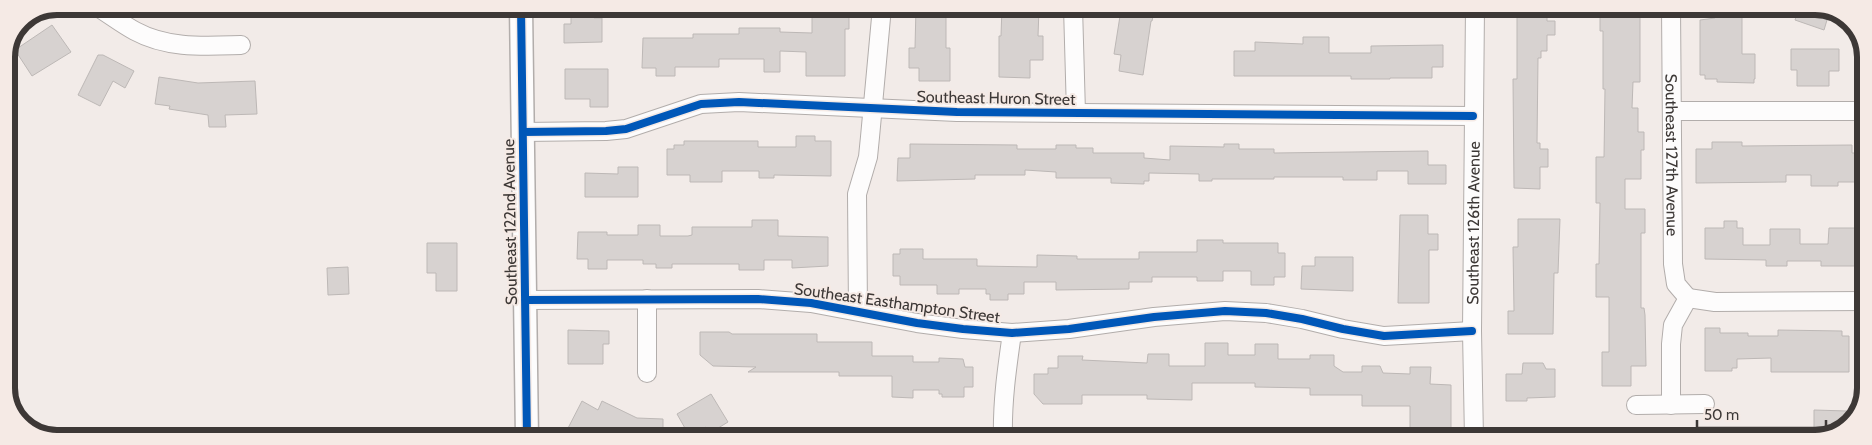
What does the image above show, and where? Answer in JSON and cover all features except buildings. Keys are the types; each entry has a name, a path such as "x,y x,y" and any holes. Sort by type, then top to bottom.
{"main road":[{"name":"Southeast 122nd Avenue","path":"522,15 526,430"}],"street":[{"path":"110,15 136,32 158,40 186,46 241,45"},
{"path":"858,311 857,194 868,157 881,15"},
{"path":"1073,15 1076,113"},
{"name":"Southeast 126th Avenue","path":"1474,430 1472,331 1475,15"},
{"name":"Southeast 127th Avenue","path":"1671,15 1673,264 1676,284 1688,298"},
{"name":"Southeast Huron Street","path":"523,132 606,131 626,128 701,104 738,102 957,112 1473,116"},
{"path":"1672,111 1857,111"},
{"path":"1671,406 1671,344 1673,325 1688,298 1715,302 1857,301"},
{"path":"647,299 648,373"},
{"name":"Southeast Easthampton Street","path":"525,300 758,299 811,303 963,330 1012,333 1069,329 1154,317 1225,311 1284,316 1343,330 1384,336 1472,331"},
{"path":"1002,430 1005,381 1012,333"},
{"path":"1636,406 1705,404"}],"cycle path":[{"path":"521,15 527,430"},
{"path":"523,132 626,129 701,104 739,102 957,112 1473,116"},
{"path":"525,300 758,299 811,303 917,323 1012,333 1069,329 1154,317 1225,311 1266,313 1384,336 1472,331"}]}
